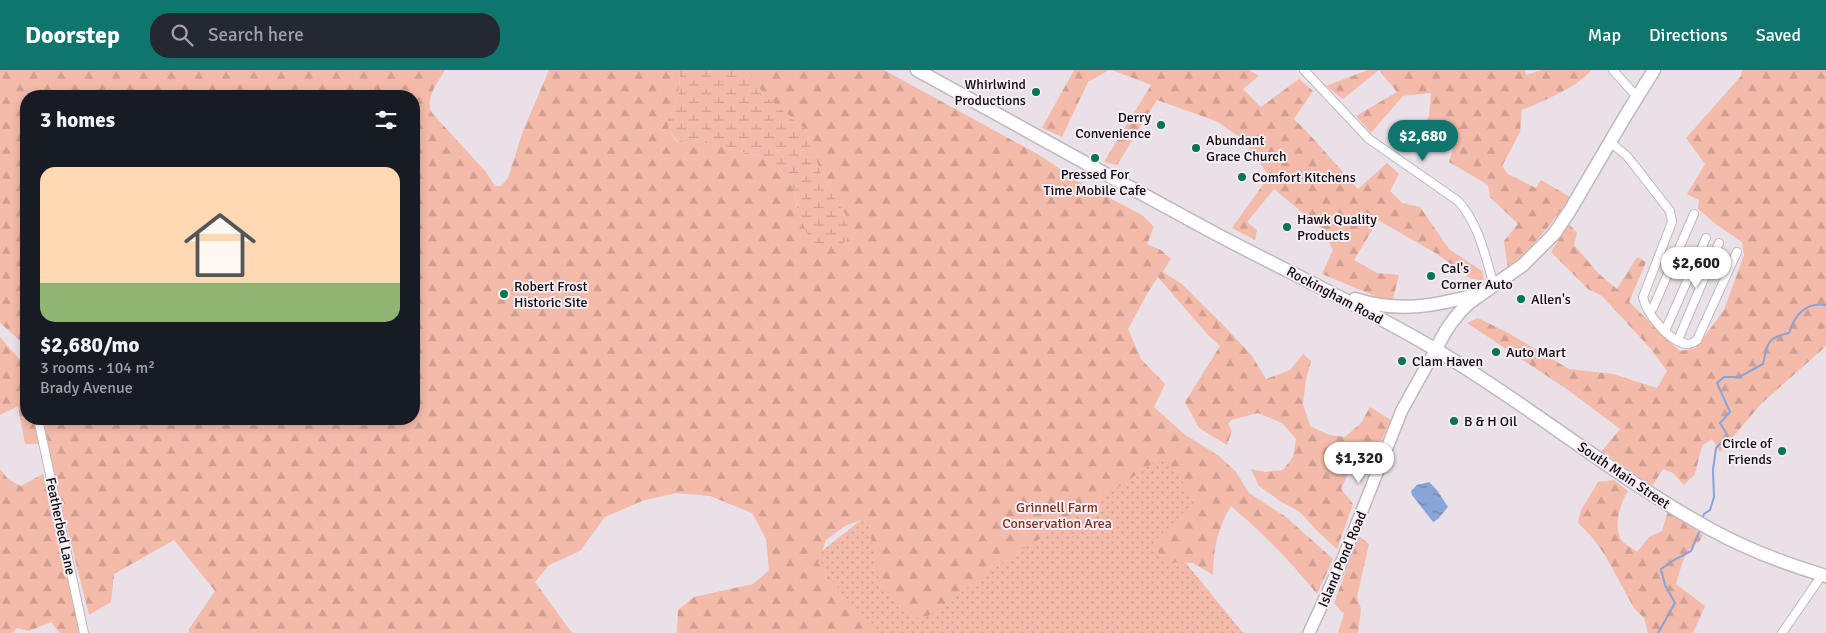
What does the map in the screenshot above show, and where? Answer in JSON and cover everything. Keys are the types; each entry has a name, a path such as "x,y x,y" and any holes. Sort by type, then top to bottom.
{"main road":[{"name":"Rockingham Road","path":"917,70 1218,234 1436,349"},
{"path":"1436,349 1455,316 1480,294 1531,258 1554,234 1654,70"},
{"path":"1326,290 1373,304 1397,308 1427,306 1480,294"},
{"name":"South Main Street","path":"1436,349 1700,524 1731,540 1824,576"}],"street":[{"path":"1304,70 1369,139 1448,192 1462,206 1475,226 1494,285"},
{"path":"1613,70 1637,97"},
{"path":"1610,142 1627,156 1670,211 1672,222 1670,229 1643,297 1645,306 1665,331 1686,344 1692,344 1697,340 1737,252"},
{"path":"1650,311 1694,214"},
{"path":"1665,331 1706,238"},
{"path":"1678,340 1719,243"},
{"name":"Island Pond Road","path":"1309,633 1337,574 1402,410 1436,349"},
{"name":"Featherbed Lane","path":"39,425 84,633"},
{"path":"1782,633 1824,576"}],"green space":[{"path":"0,70 445,70 431,96 430,107 432,113 486,172 495,186 501,186 508,178 523,131 549,70 677,70 680,73 678,98 668,120 669,131 677,142 706,143 760,156 778,167 794,189 798,212 848,219 822,176 805,129 764,95 747,70 884,70 1041,156 1077,181 1142,215 1154,227 1147,244 1161,250 1171,259 1163,272 1182,284 1229,331 1252,356 1266,379 1290,370 1303,354 1311,361 1306,379 1303,404 1310,426 1329,435 1345,437 1361,423 1370,407 1391,420 1370,465 1356,456 1341,489 1353,504 1337,549 1300,512 1259,486 1251,469 1265,472 1283,470 1293,457 1296,439 1282,423 1258,413 1231,420 1228,424 1232,431 1227,445 1199,428 1185,402 1220,346 1208,335 1158,277 1128,329 1141,359 1165,384 1154,407 1184,434 1219,456 1236,472 1249,493 1286,517 1333,559 1317,594 1276,548 1231,506 1217,539 1213,575 1193,563 1164,562 1153,543 1196,500 1163,456 1070,521 1019,551 921,621 879,583 869,525 861,520 845,526 826,540 818,563 874,633 677,633 678,610 694,597 753,584 769,570 766,539 752,513 710,496 676,493 642,501 605,517 580,551 549,565 535,582 572,633 189,633 189,629 215,591 174,540 114,574 111,602 89,615 54,476 44,425 420,425 420,90 20,90 20,340 0,323"},
{"path":"677,70 747,70 764,95 805,129 822,176 848,219 847,240 834,249 818,246 807,234 798,212 794,189 778,167 760,156 706,143 678,142 669,131 668,120 678,98 680,74"},
{"path":"1074,70 1109,70 1088,82 1062,137 1042,128"},
{"path":"1112,70 1249,70 1259,76 1243,89 1261,107 1299,79 1313,91 1294,119 1358,189 1387,163 1399,174 1390,191 1402,203 1420,207 1449,249 1482,271 1484,281 1470,278 1437,254 1378,220 1354,260 1377,273 1399,275 1392,303 1322,274 1333,250 1322,229 1274,189 1247,222 1257,230 1255,240 1232,228 1269,176 1244,140 1216,121 1157,100 1117,165 1104,162 1151,85"},
{"path":"1368,70 1379,70 1343,99 1326,86"},
{"path":"1379,70 1525,70 1526,75 1542,70 1592,70 1577,83 1550,98 1522,110 1520,132 1502,166 1508,174 1536,188 1541,180 1570,197 1556,218 1508,269 1504,241 1518,224 1490,197 1488,185 1449,162 1454,146 1448,138 1432,147 1411,141 1429,117 1431,93 1403,96 1371,133 1356,116 1397,92"},
{"path":"1742,70 1826,70 1826,346 1761,404 1720,452 1712,439 1702,446 1695,474 1684,485 1673,473 1663,469 1652,486 1602,451 1620,429 1568,390 1467,323 1478,318 1510,334 1569,369 1613,374 1657,388 1667,371 1651,349 1602,296 1588,289 1551,252 1569,224 1577,233 1574,245 1599,274 1617,289 1637,257 1646,262 1629,302 1680,351 1696,348 1724,310 1744,255 1742,242 1698,209 1699,200 1687,194 1705,164 1686,138 1741,76"},
{"path":"0,337 20,360 20,417 18,406 0,415"},
{"name":"Grinnell Farm Conservation Area","path":"1083,344 1170,443 1231,470 1172,546 1243,633 870,633 808,562"},
{"path":"22,425 37,425 42,444 25,444"},
{"path":"0,469 8,479 21,486 43,474 81,633 60,633 51,622 29,631 17,628 12,633 0,633"},
{"path":"1614,480 1628,491 1618,516 1620,537 1623,542 1637,552 1649,537 1662,531 1668,511 1703,535 1699,542 1686,554 1676,584 1705,606 1693,633 1648,633 1644,618 1634,608 1605,555 1591,536 1578,523 1581,510 1598,482"},
{"path":"1359,536 1369,544 1357,597 1361,609 1358,633 1338,633 1344,614 1334,603"}],"water":[{"path":"1429,482 1437,490 1448,507 1433,522 1411,491 1417,485"}],"waterway":[{"path":"1703,517 1710,510 1714,497 1713,470 1716,448 1728,436 1720,423 1730,412 1717,383 1724,377 1739,377 1763,364 1767,346 1772,339 1789,333 1794,321 1802,311 1812,306 1826,305"},
{"path":"1658,633 1675,603 1665,585 1661,569 1691,551 1700,530"}],"place":[{"name":"Whirlwind Productions","path":"1036,92"},
{"name":"Derry Convenience","path":"1161,125"},
{"name":"Abundant Grace Church","path":"1196,148"},
{"name":"Pressed For Time Mobile Cafe","path":"1095,158"},
{"name":"Comfort Kitchens","path":"1242,177"},
{"name":"Hawk Quality Products","path":"1287,227"},
{"name":"Cal's Corner Auto","path":"1431,276"},
{"name":"Robert Frost Historic Site","path":"504,294"},
{"name":"Allen's","path":"1521,299"},
{"name":"Auto Mart","path":"1496,352"},
{"name":"Clam Haven","path":"1402,361"},
{"name":"B & H Oil","path":"1454,421"},
{"name":"Circle of Friends","path":"1782,451"}]}
